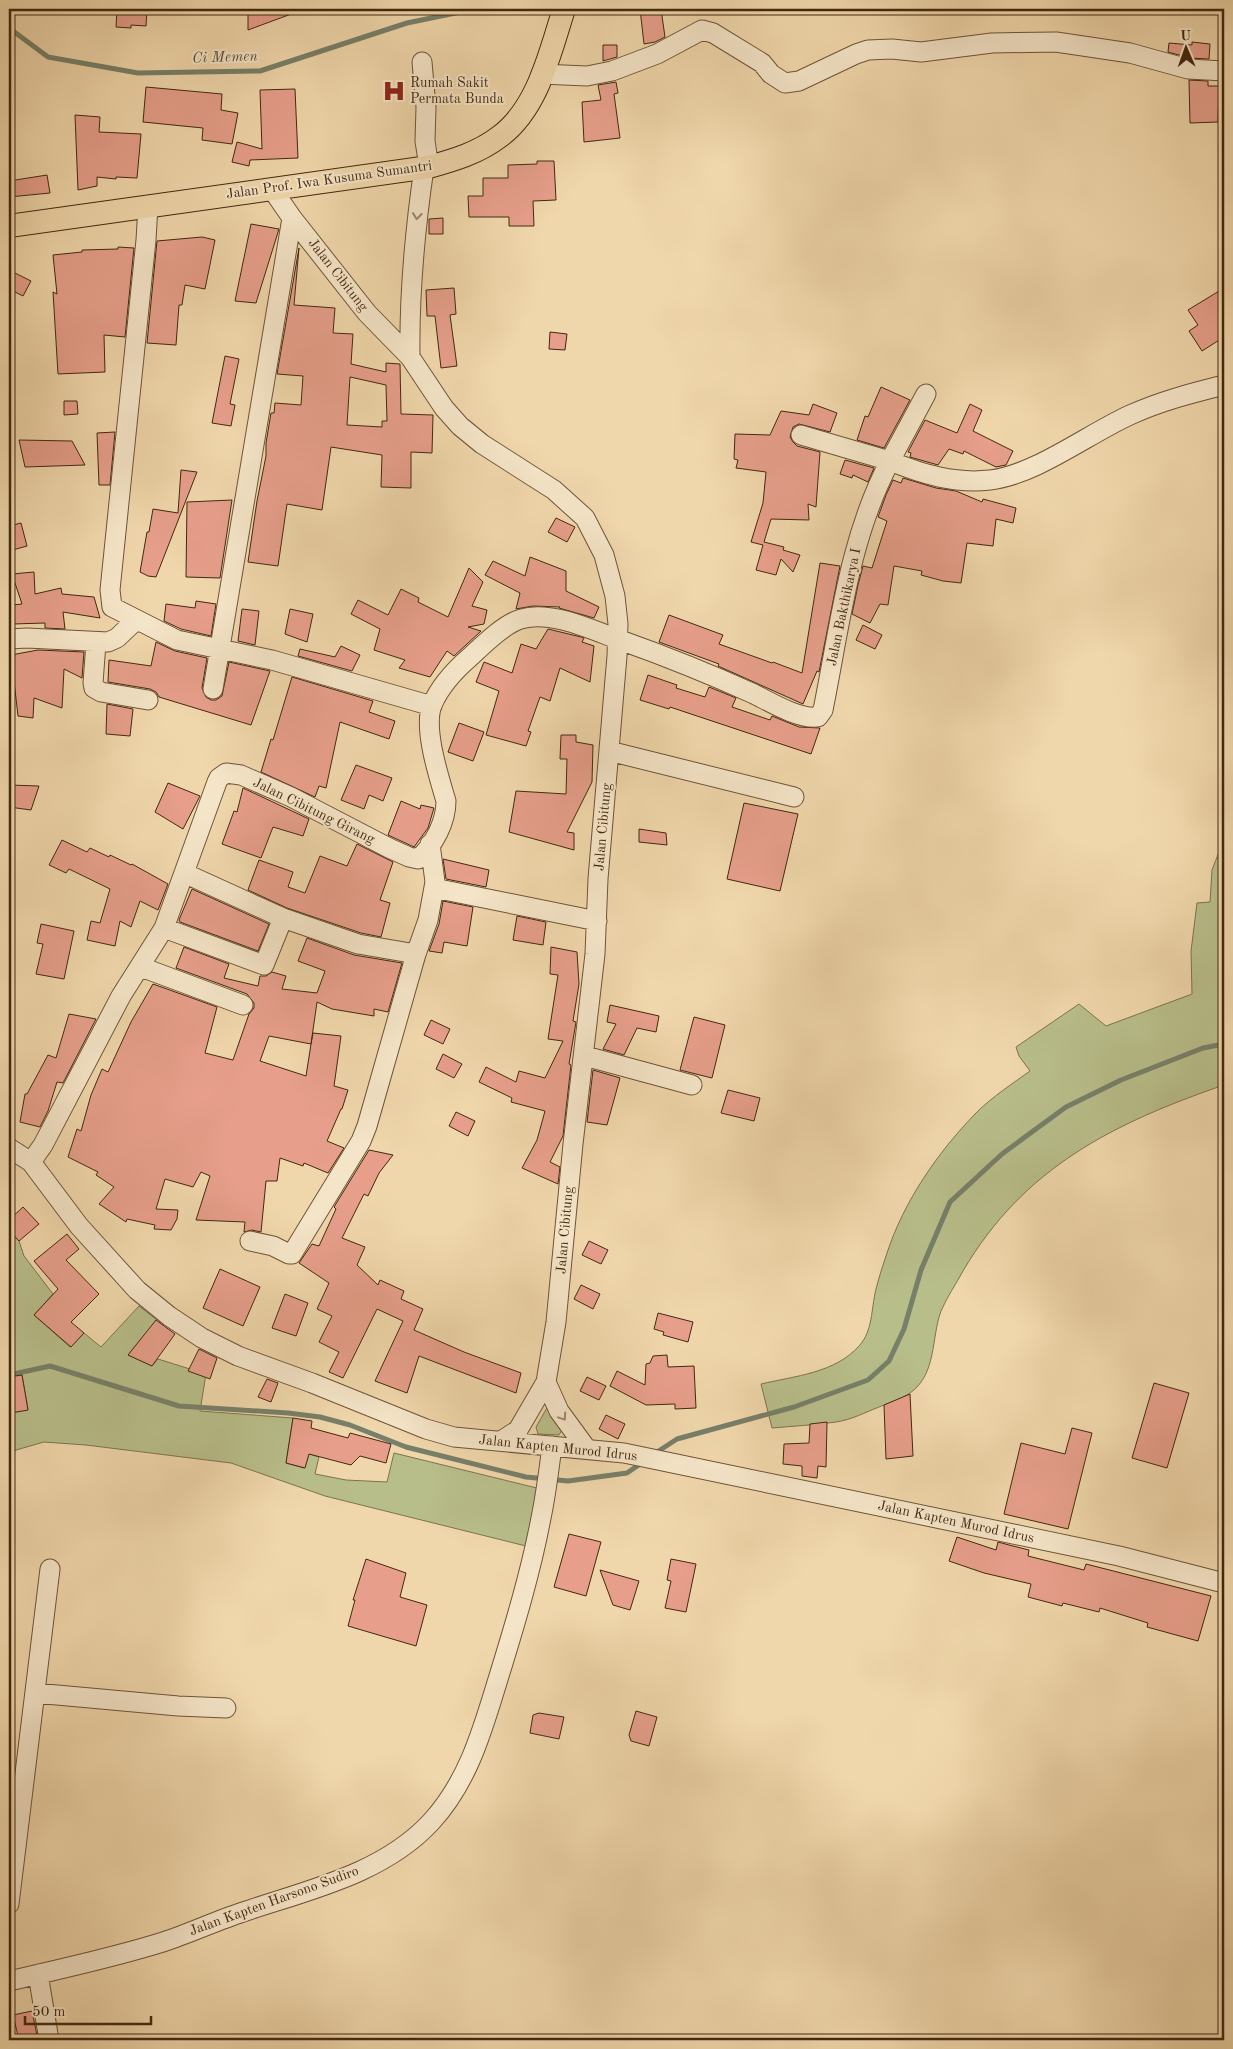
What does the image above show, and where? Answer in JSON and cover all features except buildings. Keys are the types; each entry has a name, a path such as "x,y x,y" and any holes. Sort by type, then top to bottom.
{"main road":[{"name":"Jalan Prof. Iwa Kusuma Sumantri","path":"9,226 426,168 466,156 500,137 521,114 546,64 564,9"}],"street":[{"path":"546,64 587,76 612,71 657,54 702,30 713,33 762,63 771,74 785,83 799,81 868,50 892,49 921,52 1010,42 1056,42 1130,54 1188,69 1224,71"},
{"path":"410,357 409,329 417,217 426,168 426,107 422,62"},
{"name":"Jalan Cibitung","path":"272,189 292,218 367,313 410,357 444,408 460,426 482,444 554,490 577,508 585,518 604,555 615,596 617,639 598,878 597,921 585,1056 572,1153 556,1322 546,1382"},
{"path":"148,206 110,598 112,607 177,640 272,660 432,706"},
{"path":"213,689 292,218"},
{"path":"801,435 890,461 926,475 974,481 1005,477 1050,458 1138,412 1185,395 1224,385"},
{"path":"890,461 926,394"},
{"name":"Jalan Bakthikarya I","path":"617,639 702,672 786,709 812,717 820,715 823,710 853,556 879,482 890,461"},
{"name":"Jalan Cibitung Girang","path":"31,1162 43,1145 121,996 164,928 217,782 223,775 230,773 241,775 291,797 410,858 418,859 430,844 445,819 446,801 430,736 432,706 452,674 483,645 520,620 536,616 583,626 617,639"},
{"path":"9,639 27,638 96,643 113,641 136,620"},
{"path":"96,643 92,683 94,688 101,692 148,700"},
{"path":"609,751 794,797"},
{"path":"250,1241 273,1246 292,1254 355,1152 367,1126 416,954 428,920 435,875 430,844"},
{"path":"184,873 284,918 364,946 416,954"},
{"path":"434,888 597,921"},
{"path":"164,928 262,965 266,962 284,918"},
{"path":"141,967 243,1005"},
{"path":"585,1056 692,1085"},
{"name":"Jalan Kapten Murod Idrus","path":"9,1148 31,1162 79,1226 137,1290 169,1316 202,1338 238,1356 312,1383 426,1429 454,1437 624,1453 1119,1556 1224,1584"},
{"path":"501,1442 518,1430 546,1382"},
{"path":"546,1382 559,1411 586,1448"},
{"name":"Jalan Kapten Harsono Sudiro","path":"9,1981 103,1959 162,1942 243,1912 328,1885 384,1859 410,1843 432,1822 461,1781 476,1751 510,1639 534,1548 546,1490 552,1446"},
{"path":"9,1904 50,1569"},
{"path":"34,1693 178,1706 226,1708"},
{"path":"38,1974 49,2040"}],"green space":[{"path":"1224,839 1224,1085 1145,1115 1109,1133 1075,1153 1043,1176 1014,1203 987,1235 949,1296 938,1321 932,1355 925,1376 910,1393 895,1401 842,1421 772,1428 761,1384 801,1376 826,1368 849,1355 864,1340 871,1319 878,1280 894,1234 924,1178 948,1144 976,1113 995,1096 1030,1071 1019,1056 1016,1047 1079,1004 1106,1026 1192,994 1191,951 1197,903 1210,902 1212,870"},
{"path":"9,1230 19,1241 24,1256 53,1294 34,1315 70,1347 84,1333 101,1347 139,1306 157,1320 128,1355 152,1366 158,1359 206,1374 200,1411 293,1418 286,1463 304,1468 309,1454 319,1457 315,1474 346,1480 387,1482 394,1453 545,1490 534,1548 325,1496 231,1463 86,1445 44,1442 9,1452 9,1413 28,1409 22,1375 9,1377"},
{"path":"548,1406 562,1430 559,1435 538,1434 536,1427"}],"waterway":[{"name":"Ci Memen","path":"9,28 48,57 138,73 260,71 407,23 475,9"},
{"path":"654,1454 677,1439 794,1407 868,1380 889,1361 904,1329 921,1270 950,1202 1002,1154 1066,1107 1121,1080 1203,1048 1224,1044"},
{"path":"9,1375 50,1366 179,1406 320,1417 350,1425 406,1447 526,1477 568,1481 627,1473 643,1462"}],"place":[{"name":"Rumah Sakit Permata Bunda","path":"394,91"}]}
